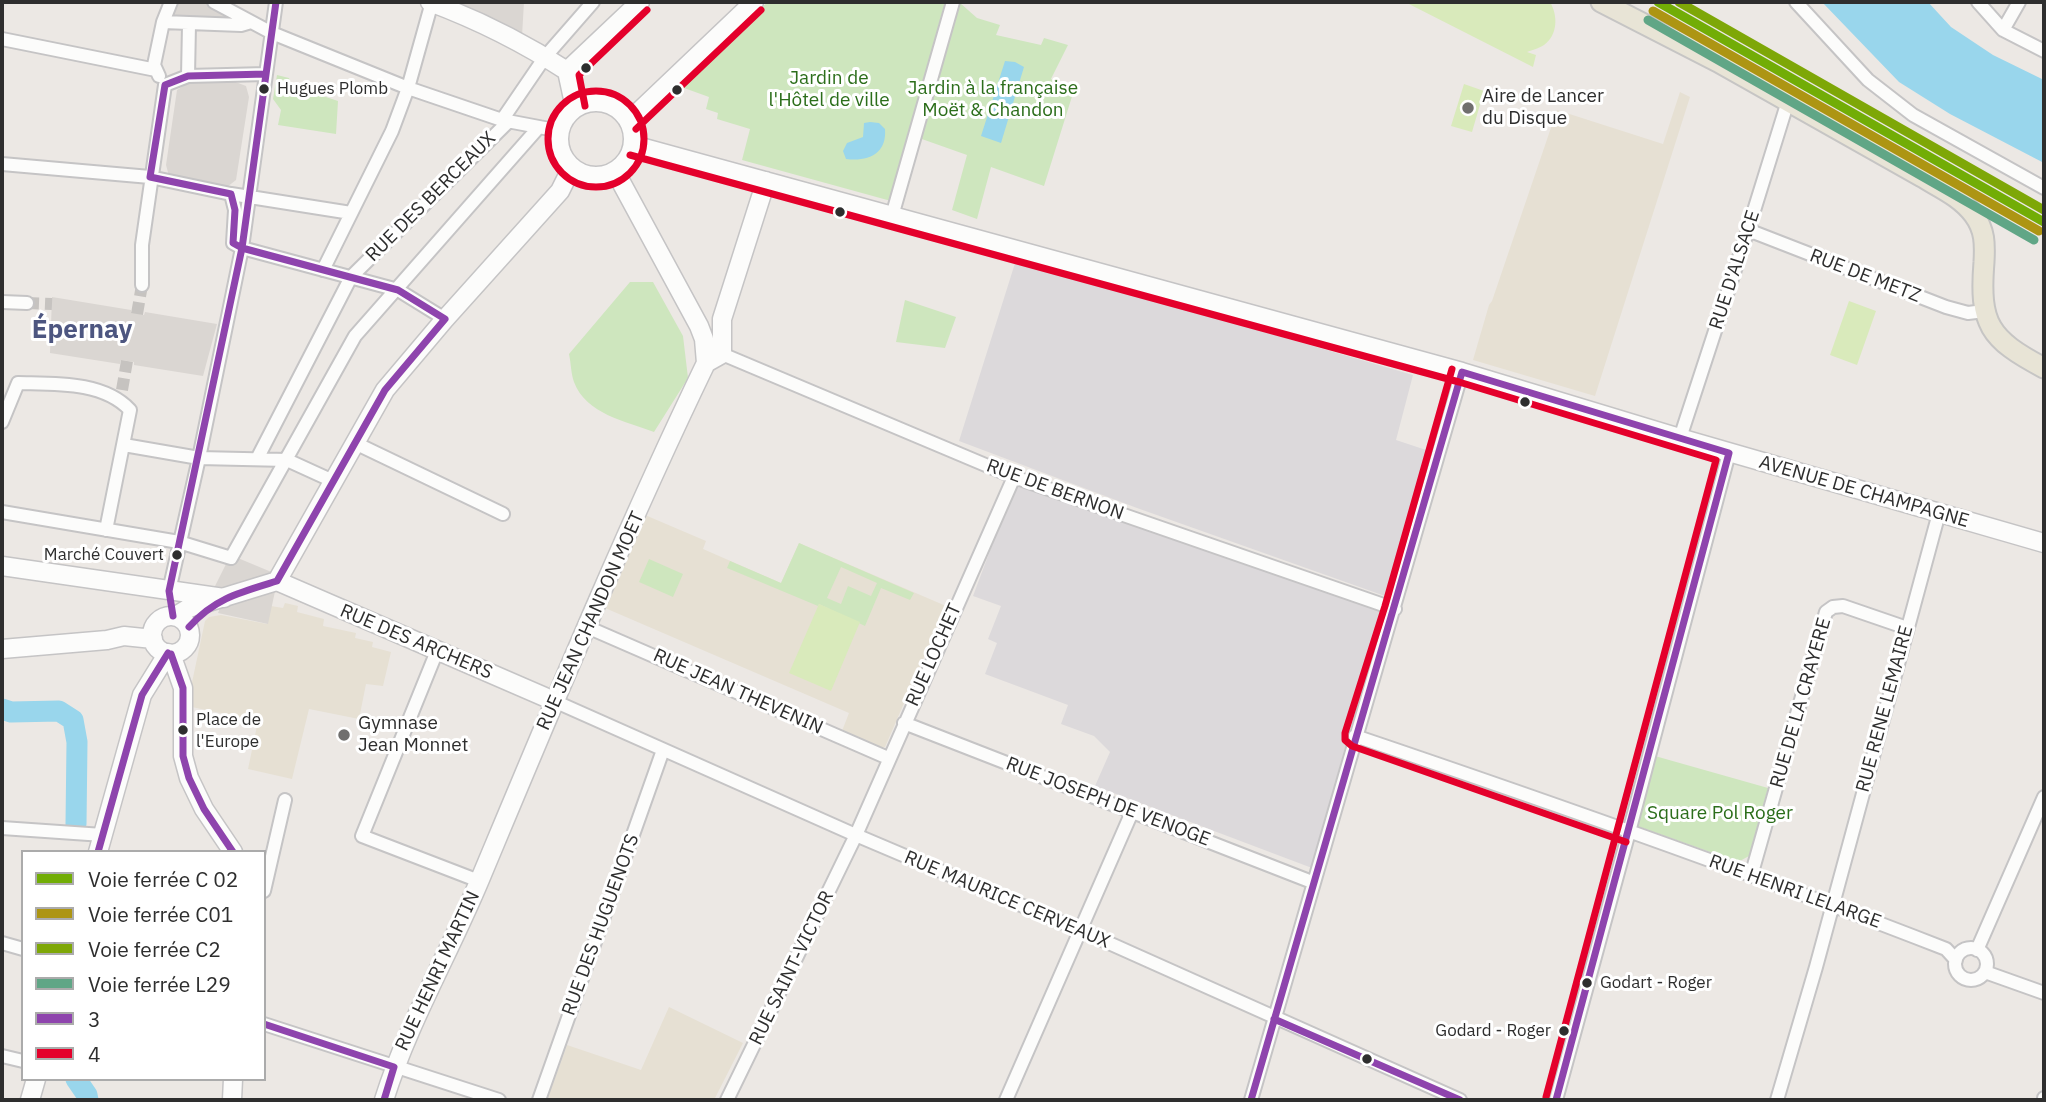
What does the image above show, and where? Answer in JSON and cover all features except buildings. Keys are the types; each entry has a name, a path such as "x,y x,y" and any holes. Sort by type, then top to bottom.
{"main road":[{"path":"431,2 460,13 567,71 575,108"},
{"path":"567,71 640,2"},
{"path":"629,121 754,2"},
{"path":"1601,2 1788,101 1953,195 1967,206 1983,234 1981,290 1984,311 1997,336 2015,352 2044,369"},
{"path":"599,101 622,111 629,121 633,132 633,145 624,164 615,171 593,176 582,173 572,167 561,151 560,131 568,114 575,108 599,101"},
{"name":"AVENUE DE CHAMPAGNE","path":"633,145 1462,372 1728,453 2044,543"},
{"path":"232,850 204,809 189,778 183,756 183,688 170,654 159,649 152,639 156,623 163,617 179,620 197,618 224,598 277,582 385,390 560,191 572,167"},
{"path":"615,171 714,358"},
{"name":"RUE JEAN CHANDON MOET","path":"479,881 587,627 714,358 722,320 766,181"},
{"path":"699,326 722,320"},
{"path":"2,566 224,598"},
{"name":"RUE DES ARCHERS","path":"277,582 554,701"},
{"path":"100,843 142,695 170,654 186,647 190,638 179,620 169,591"},
{"path":"2,649 107,640 124,636 152,639"},
{"name":"RUE HENRI MARTIN","path":"384,1100 394,1067 479,881"},
{"path":"30,1100 35,1081"},
{"path":"232,1100 233,1081"}],"street":[{"path":"142,285 142,245 165,85 154,65 163,22 171,2"},
{"path":"214,2 272,33 408,88 505,120 560,131"},
{"path":"169,591 242,248 276,2"},
{"path":"323,270 392,131 408,88 431,2"},
{"name":"RUE DES BERCEAUX","path":"257,459 351,277 505,120 545,57 593,2"},
{"path":"892,216 953,2"},
{"path":"1796,2 1868,80 1913,115 2044,188"},
{"path":"1978,2 2003,30 2044,51"},
{"path":"2003,30 2018,2"},
{"path":"163,22 189,25 241,25 250,22"},
{"path":"188,76 189,25"},
{"path":"2,39 156,70"},
{"path":"165,85 188,76 266,74"},
{"name":"RUE D'ALSACE","path":"1680,438 1788,101"},
{"path":"2,512 178,542 231,558 355,337 539,127"},
{"path":"2,164 150,177 231,194 351,213"},
{"path":"231,194 235,210 233,243 242,248 398,290 445,319"},
{"name":"RUE DE METZ","path":"1748,230 1946,307 1968,313 1984,311"},
{"path":"2,302 22,302"},
{"name":"RUE DE BERNON","path":"714,358 1014,477 1395,609"},
{"path":"1251,1100 1462,372"},
{"path":"2,422 18,383 67,385 121,395 130,410 106,530"},
{"path":"355,443 503,513"},
{"path":"124,445 199,458 287,460 333,481"},
{"path":"1556,1100 1728,453"},
{"name":"RUE LOCHET","path":"856,835 1014,477"},
{"name":"RUE RENE LEMAIRE","path":"1777,1100 1940,513"},
{"name":"RUE DE LA CRAYERE","path":"1751,876 1826,612 1833,607 1843,606 1907,628"},
{"name":"RUE JEAN THEVENIN","path":"587,627 888,758"},
{"path":"437,651 362,836 479,881"},
{"name":"RUE MAURICE CERVEAUX","path":"554,701 1460,1100"},
{"name":"RUE JOSEPH DE VENOGE","path":"904,723 1312,882"},
{"name":"RUE HENRI LELARGE","path":"1355,736 1831,905 1946,949 1956,960"},
{"name":"RUE DES HUGUENOTS","path":"539,1100 663,750"},
{"path":"1977,950 2044,797"},
{"path":"266,882 285,800"},
{"path":"1006,1100 1082,932 1132,812"},
{"path":"2,828 100,843"},
{"name":"RUE SAINT-VICTOR","path":"727,1100 856,835"},
{"path":"2,943 21,948"},
{"path":"1977,950 1962,951 1956,960 1956,970 1962,978 1972,980 1985,972"},
{"path":"1977,950 1986,962 1985,972"},
{"path":"1985,972 2044,993"},
{"path":"266,1025 499,1100"},
{"path":"2,1056 21,1061"}],"shaded area":[{"path":"165,2 214,2 251,22 165,25"},
{"path":"432,2 524,2 522,36"},
{"path":"233,81 246,86 249,97 236,180 227,187 169,176 166,165 177,90 188,83"},
{"path":"1680,92 1690,97 1595,396 1473,360 1489,305 1557,110 1663,144"},
{"path":"1016,260 1413,375 1396,440 1429,451 1385,596 1137,508 959,441"},
{"path":"52,297 131,310 144,315 145,312 217,324 203,376 134,365 134,362 121,360 120,364 50,353"},
{"path":"1017,479 1382,612 1312,868 1095,786 1110,752 1094,736 1061,724 1068,705 985,674 997,643 988,639 1001,606 973,596"},
{"path":"645,515 706,541 703,549 781,583 799,543 946,606 885,747 881,748 842,731 849,713 605,608"},
{"path":"233,556 281,576 277,582 268,624 218,613 224,598 210,596 229,558"},
{"path":"285,603 298,606 297,612 324,619 323,626 356,633 355,638 373,642 372,647 391,652 383,686 366,684 359,719 309,709 292,779 248,769 258,721 187,706 205,621 209,617 221,615 267,624 271,606 283,608"},
{"path":"669,1007 743,1043 714,1100 547,1100 567,1045 641,1070"}],"green space":[{"name":"Jardin de l'Hôtel de ville","path":"768,2 945,2 891,201 742,160 750,129 717,119 718,113 706,109 709,97 673,84"},
{"name":"Jardin à la française Moët & Chandon","path":"959,2 977,18 1000,25 996,35 1041,45 1044,38 1068,45 1051,79 1074,90 1044,186 991,167 977,219 952,210 967,155 919,138"},
{"path":"1405,2 1550,2 1555,25 1549,41 1527,52 1536,55 1533,67"},
{"path":"277,75 289,78 291,85 315,88 317,94 338,101 336,134 278,125 281,110 273,99"},
{"name":"Aire de Lancer du Disque","path":"1464,84 1484,91 1472,132 1451,126"},
{"path":"630,282 653,282 683,336 688,378 654,432 619,420 587,402 574,382 569,354"},
{"path":"905,300 956,317 945,348 896,342"},
{"path":"1849,301 1876,311 1857,365 1830,355"},
{"path":"799,543 914,593 910,600 881,588 865,626 819,604 818,606 727,568 730,561 781,583","holes":["841,567 877,583 871,596 848,586 841,604 827,598"]},
{"path":"649,559 683,574 673,597 639,582"},
{"path":"819,604 860,622 831,691 789,673"},
{"name":"Square Pol Roger","path":"1655,756 1768,788 1749,856 1738,862 1637,826"}],"water":[{"path":"1822,2 1928,2 1951,27 1993,55 2044,80 2044,163 1950,114 1899,82"},
{"path":"1005,61 1024,67 1001,143 981,136"},
{"path":"864,123 879,123 885,129 880,150 862,159 846,159 843,151 847,143 863,137"}],"waterway":[{"path":"2,709 11,712 59,711 73,720 77,742 76,824"},
{"path":"77,1081 88,1100"}],"tunnel":[{"path":"137,314 142,285"},
{"path":"27,303 52,304"},
{"path":"122,390 127,361"}],"transit line":[{"name":"3","path":"173,616 169,591 242,248 276,2"},
{"path":"1658,2 2044,222"},
{"name":"4","path":"585,106 579,75 647,10"},
{"name":"4","path":"636,129 761,10"},
{"name":"3","path":"189,627 219,603 277,581 385,390 445,319 398,290 242,248 233,243 235,210 231,194 150,177 165,85 188,76 266,74"},
{"name":"4","path":"596,91 614,95 630,105 640,121 644,139 640,157 630,173 614,183 596,187 578,183 562,173 552,157 548,139 552,121 562,105 578,95 596,91"},
{"name":"4","path":"630,155 1459,382 1716,460 1546,1097"},
{"name":"4","path":"1452,369 1345,740 1352,746 1626,842"},
{"name":"3","path":"1251,1100 1462,372 1729,453 1556,1100"},
{"name":"3","path":"99,850 142,695 168,653"},
{"name":"3","path":"171,654 183,688 183,756 189,778 204,809 232,850"},
{"name":"3","path":"1274,1019 1460,1100"},
{"name":"3","path":"266,1025 394,1067 384,1100"}],"rail line":[{"name":"C2","path":"1679,2 2044,210"},
{"name":"C01","path":"1653,11 2039,231"},
{"name":"L29","path":"1648,20 2034,240"}],"place":[{"name":"Hugues Plomb","path":"264,89"},
{"name":"Aire de Lancer du Disque","path":"1468,108"},
{"name":"Marché Couvert","path":"177,555"},
{"name":"Place de l'Europe","path":"183,730"},
{"name":"Gymnase Jean Monnet","path":"344,735"},
{"name":"Godart - Roger","path":"1587,983"},
{"name":"Godard - Roger","path":"1564,1031"}],"district":[{"name":"Épernay","path":"82,330"}]}
